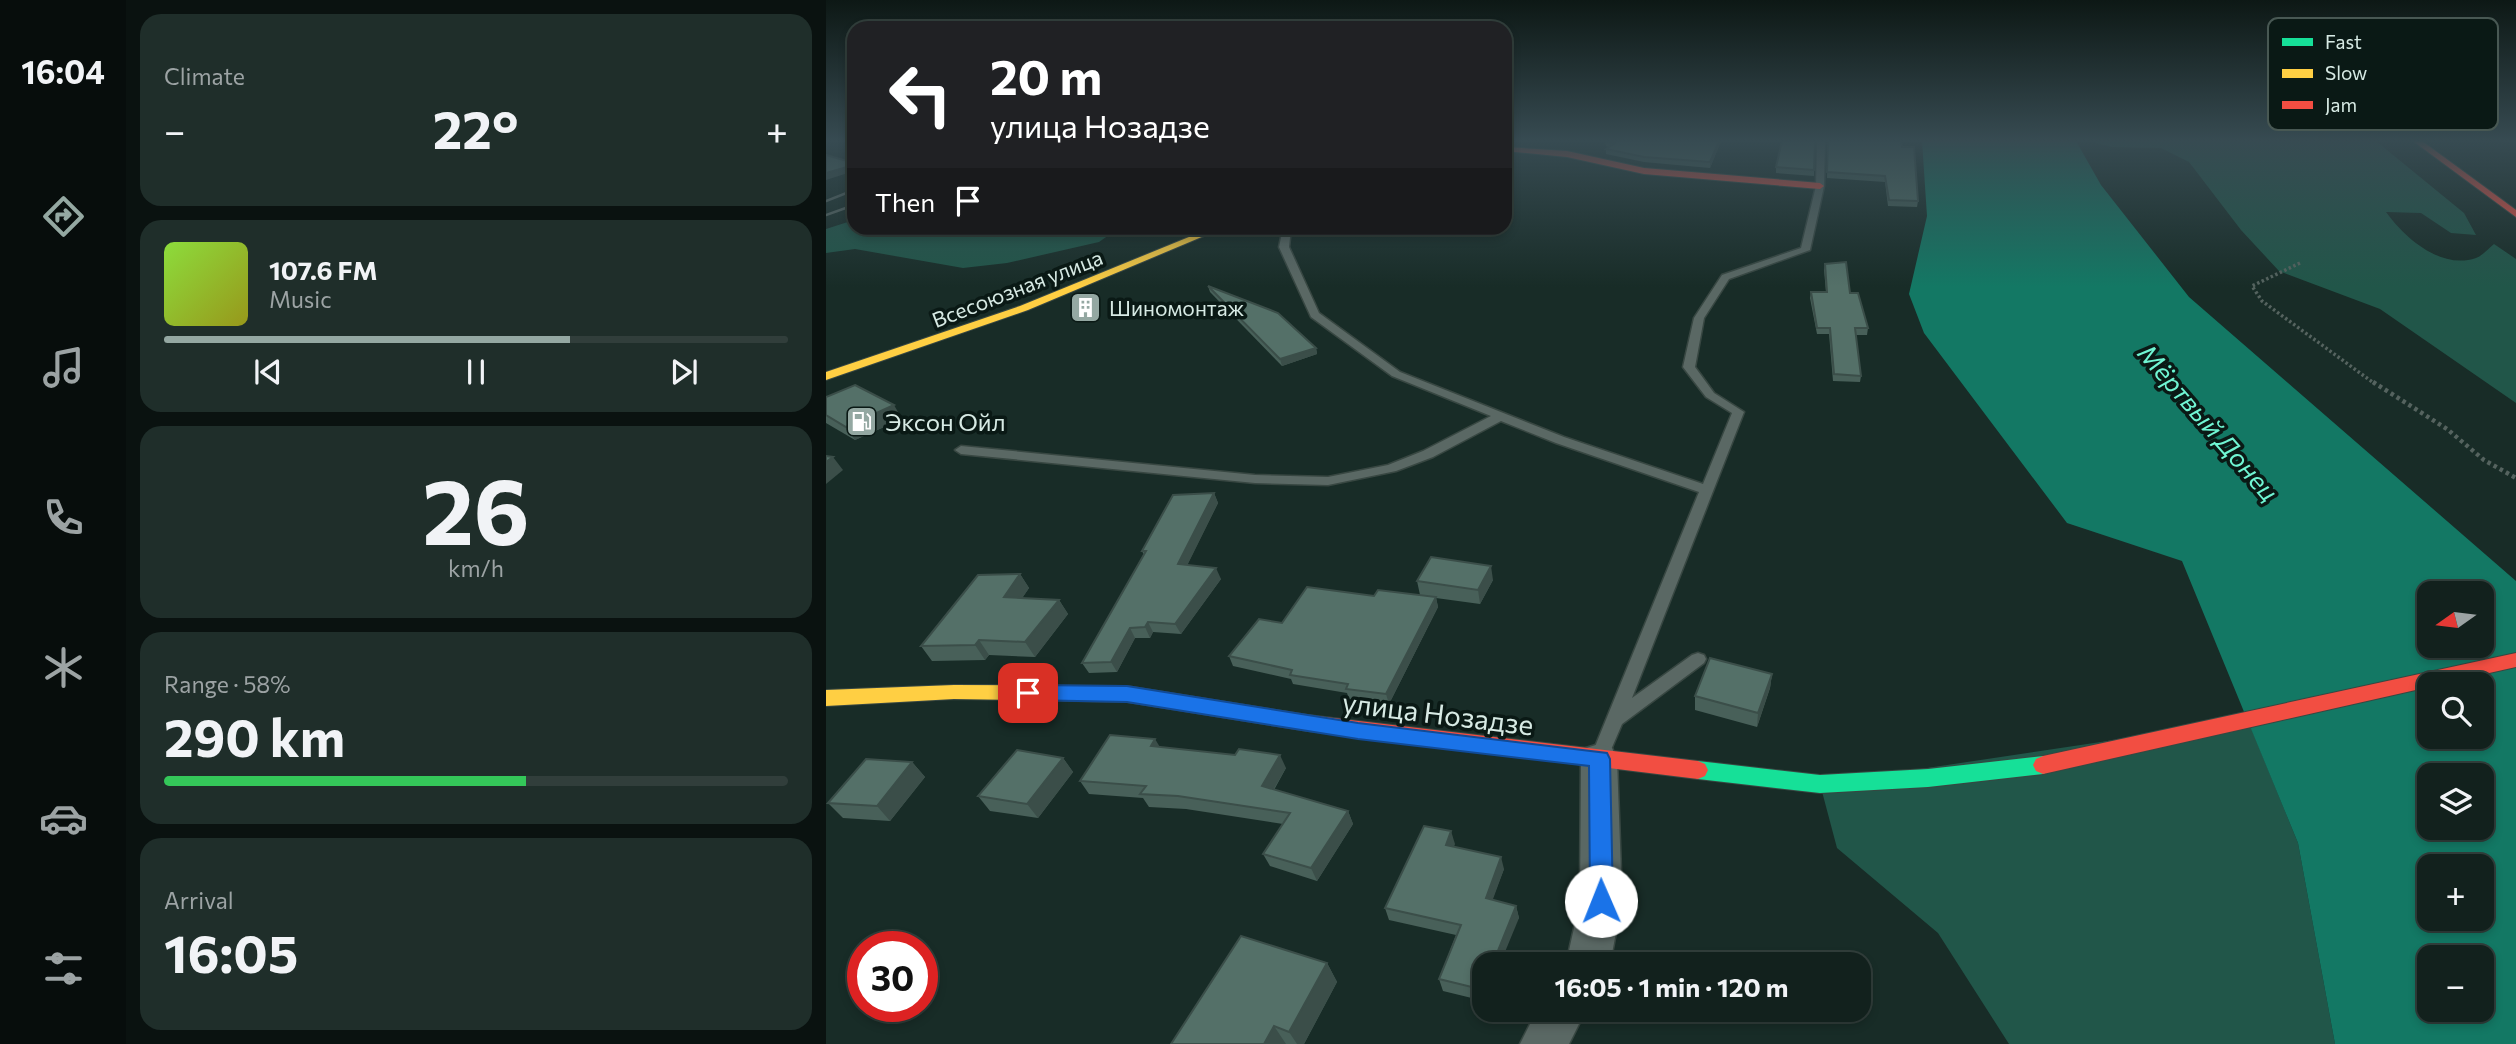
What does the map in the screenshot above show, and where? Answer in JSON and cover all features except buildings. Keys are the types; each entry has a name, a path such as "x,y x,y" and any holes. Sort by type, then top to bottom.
{"main road":[{"path":"2483,190 2516,214"},
{"name":"Всесоюзная улица","path":"826,376 906,351 1100,280 1202,235"},
{"path":"826,387 906,351"},
{"name":"улица Нозадзе","path":"826,698 954,692 1127,694 1358,731 1820,784 1928,778 2044,765 2516,660"}],"street":[{"path":"1590,952 1601,901 1599,759"},
{"path":"1544,1044 1556,1022"}],"lane":[{"path":"1599,759 1738,412 1710,395 1689,366 1699,317 1725,277 1805,250 1819,190"},
{"path":"1286,235 1283,247 1315,314 1396,374 1560,440 1707,490"},
{"path":"961,450 1255,479 1328,481 1391,468 1428,454 1501,416"},
{"path":"1615,720 1698,659"}],"path":[{"path":"2300,263 2252,286 2262,301 2374,383 2447,429 2484,460 2516,478"}],"shaded area":[{"path":"2210,190 2436,190 2464,213 2476,235 2451,233 2421,213 2386,212 2403,232 2437,256 2463,261 2476,258 2494,244 2516,259 2516,403 2380,309 2279,271 2241,230"},
{"path":"847,222 847,235 1109,235 1099,242 1007,263 963,268 855,249 826,253 826,229"},
{"path":"2248,720 2298,843 2335,1044 2009,1044 1938,933 1837,848 1820,784"}],"water":[{"name":"Мёртвый Донец","path":"1925,190 2105,190 2189,297 2516,581 2516,1044 2335,1044 2298,843 2182,561 2067,523 1924,333 1909,294 1927,216"}],"railway":[{"path":"826,201 847,193"},
{"path":"826,215 847,208"}],"traffic: fast":[{"path":"1698,770 1820,784 1928,778 2043,765"}],"traffic: slow":[{"path":"826,376 1024,308 1201,235"},
{"path":"826,698 954,692 1127,694 1308,723"}],"traffic: jam":[{"path":"2483,190 2516,214"},
{"path":"2043,765 2516,660"},
{"path":"1308,723 1698,770"}],"place":[{"name":"Шиномонтаж","path":"1086,307"},
{"name":"Эксон Ойл","path":"862,421"}],"route":[{"path":"1028,693 1127,694 1358,731 1599,759 1601,901"}]}
